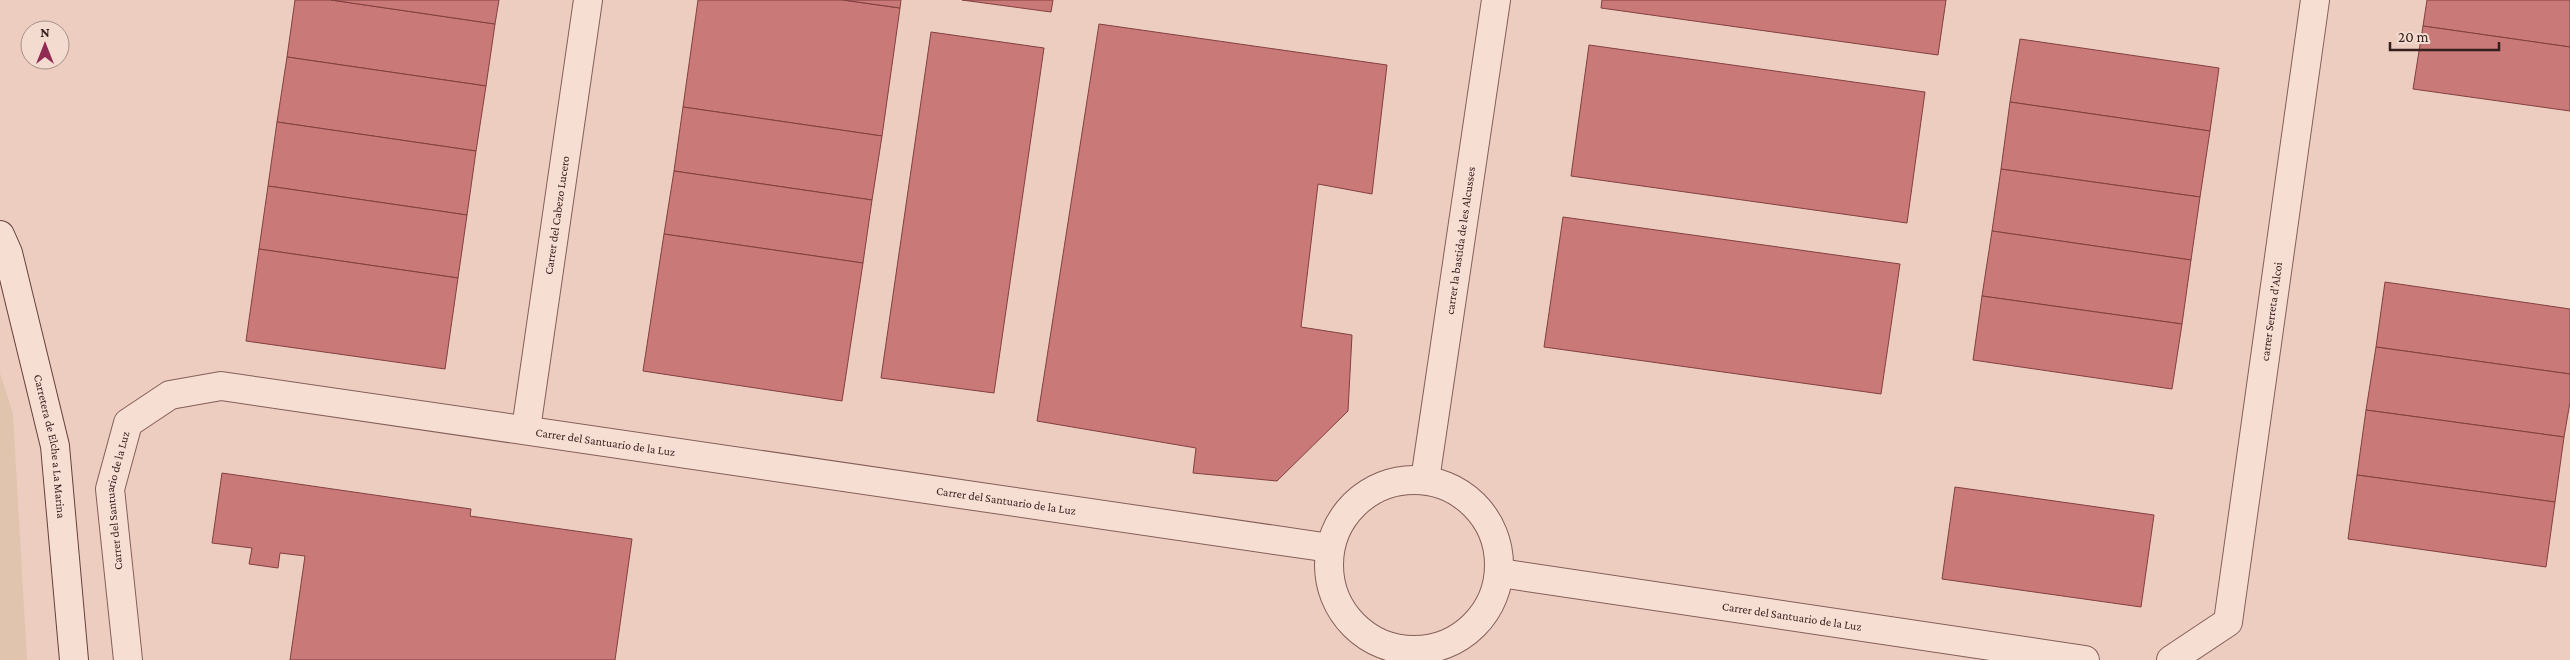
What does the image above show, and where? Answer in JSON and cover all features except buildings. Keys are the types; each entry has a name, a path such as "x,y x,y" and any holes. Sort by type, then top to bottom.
{"street":[{"name":"Carrer del Cabezo Lucero","path":"526,430 588,0"},
{"name":"carrer la bastida de les Alcusses","path":"1426,480 1496,0"},
{"name":"carrer Serreta d'Alcoi","path":"2171,660 2228,622 2315,0"},
{"name":"Carretera de Elche a La Marina","path":"0,236 8,253 56,446 74,660"},
{"name":"Carrer del Santuario de la Luz","path":"128,660 110,489 128,423 170,395 221,386 1330,548"},
{"path":"1426,480 1455,490 1479,509 1497,541 1500,573 1490,605 1467,633 1438,647 1400,655 1373,640 1350,622 1332,589 1330,548 1336,529 1350,508 1386,484 1426,480"},
{"name":"Carrer del Santuario de la Luz","path":"1500,573 2085,660"}],"shaded area":[{"path":"0,373 13,414 27,660 0,660"}]}
